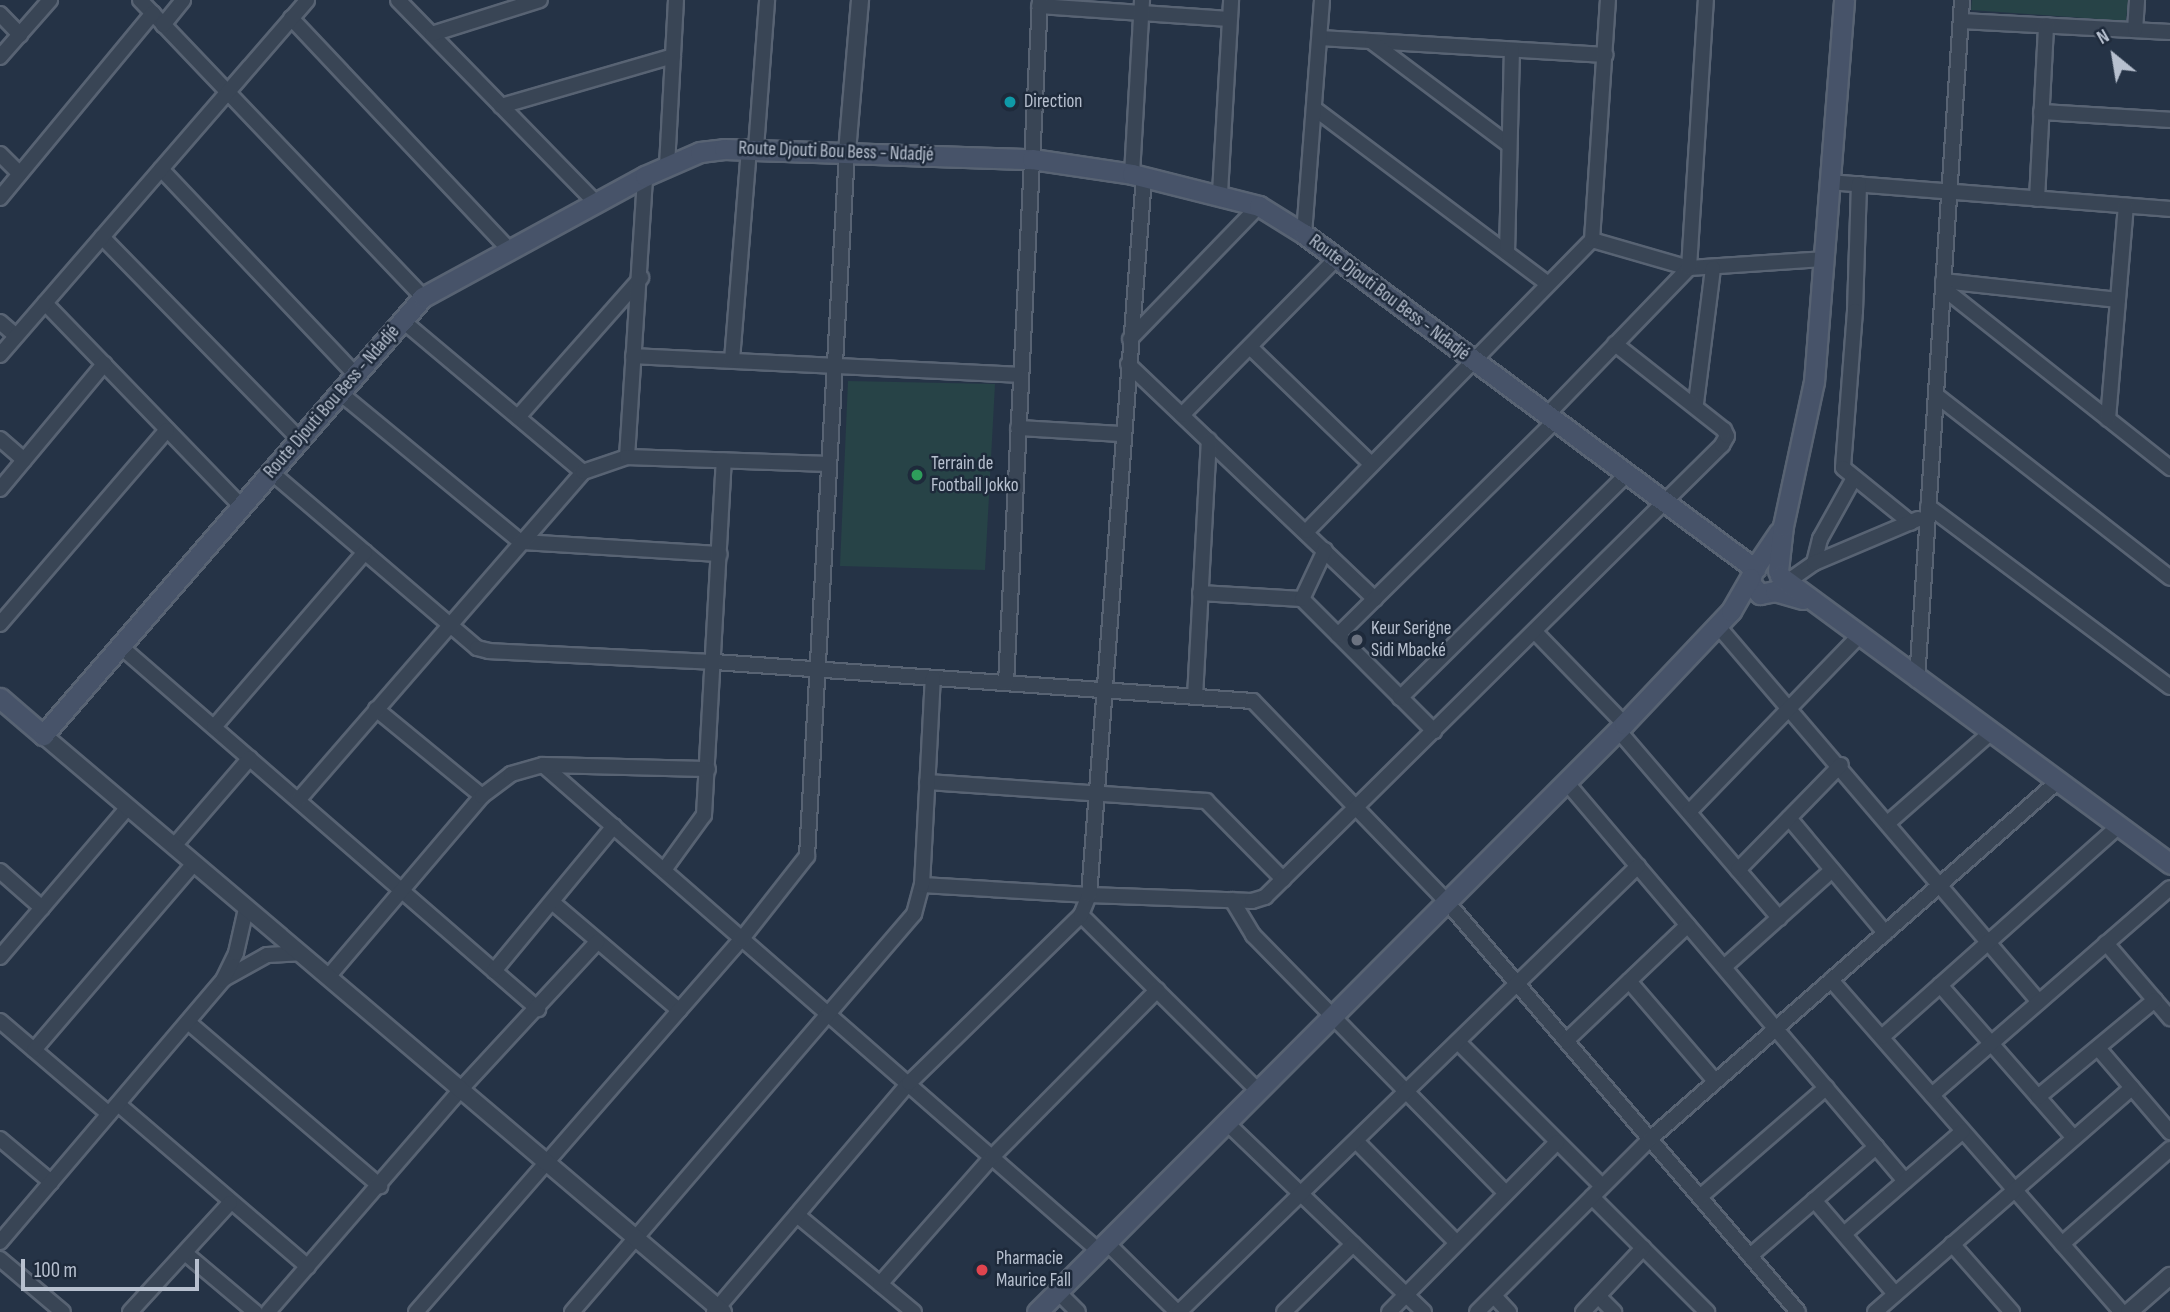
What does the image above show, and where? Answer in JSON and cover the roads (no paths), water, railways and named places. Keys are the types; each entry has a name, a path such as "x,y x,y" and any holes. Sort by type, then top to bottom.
{"main road":[{"path":"1037,1312 1448,903 1724,619 1768,578 1783,526 1814,382 1844,0"},
{"name":"Route Djouti Bou Bess - Ndadjé","path":"43,735 423,297 595,202 700,152 753,148 1032,159 1138,176 1220,193 1259,206 1304,234 1664,505 1768,578 1817,605 1860,635 1989,734 2170,864"},
{"path":"0,698 43,735"}],"street":[{"path":"0,57 50,0"},
{"path":"140,0 423,297"},
{"path":"163,25 183,0"},
{"path":"0,355 307,0"},
{"path":"398,0 595,202"},
{"path":"432,34 540,0"},
{"path":"667,166 676,0"},
{"path":"732,360 767,0"},
{"path":"416,1312 741,940 807,856 847,152 860,0"},
{"path":"1220,193 1231,0"},
{"path":"1304,234 1322,0"},
{"path":"1307,531 1592,240 1608,0"},
{"path":"1338,635 1550,419 1615,344 1689,268 1706,0"},
{"path":"1917,680 1962,0"},
{"path":"2135,30 2137,0"},
{"path":"1006,683 1040,3 1142,7 1230,19"},
{"path":"43,735 718,1310 909,1083 1081,915 1089,895 1099,795 1130,339 1138,176 1142,7"},
{"path":"0,198 153,13"},
{"path":"0,14 20,35"},
{"path":"291,18 508,248"},
{"path":"1961,21 2170,32"},
{"path":"2037,198 2046,25"},
{"path":"1320,38 1605,55"},
{"path":"1371,41 1508,144"},
{"path":"1507,253 1512,50"},
{"path":"501,106 673,56"},
{"path":"1315,109 1547,283"},
{"path":"2041,113 2170,120"},
{"path":"0,154 20,174"},
{"path":"161,169 356,375"},
{"path":"627,457 641,278 645,176"},
{"path":"1829,182 2170,209"},
{"path":"1859,184 1856,312 1842,464 1854,478 1911,523"},
{"path":"1130,339 1259,206"},
{"path":"2108,419 2126,206"},
{"path":"102,237 300,440"},
{"path":"1592,240 1689,268 1824,259"},
{"path":"1182,415 1336,258"},
{"path":"1696,403 1713,268"},
{"path":"518,417 641,278"},
{"path":"1943,285 2118,300"},
{"path":"1943,285 2170,468"},
{"path":"45,303 241,506"},
{"path":"404,321 583,472"},
{"path":"0,322 16,336"},
{"path":"922,885 1258,901 1664,505 1727,436 1696,403 1615,344"},
{"path":"1250,347 1371,464"},
{"path":"633,356 1021,375"},
{"path":"0,489 104,364"},
{"path":"1128,364 1307,531 1375,599"},
{"path":"340,393 521,541 720,554"},
{"path":"1936,395 2170,578"},
{"path":"1018,428 1122,434"},
{"path":"0,624 167,430"},
{"path":"0,439 24,460"},
{"path":"1195,697 1209,440"},
{"path":"299,799 583,472 627,457 829,464"},
{"path":"664,870 701,824 708,769 715,662 724,461"},
{"path":"271,472 477,648 489,651 715,662 1253,701 1448,903 1798,1312"},
{"path":"1400,698 1625,476"},
{"path":"1814,564 1820,539 1854,478"},
{"path":"1768,578 1814,564 1911,523 1928,510"},
{"path":"1928,510 2170,687"},
{"path":"1302,599 1325,550"},
{"path":"214,727 365,552"},
{"path":"1200,593 1302,599 1434,731"},
{"path":"1724,619 1790,705 2039,1002"},
{"path":"1535,632 1621,727 1779,918"},
{"path":"1689,812 1860,635"},
{"path":"120,646 538,1009"},
{"path":"572,1312 907,926 922,885 933,678"},
{"path":"376,709 482,796"},
{"path":"1889,822 1989,734"},
{"path":"174,846 250,758"},
{"path":"328,977 482,796 511,774 543,765 708,769"},
{"path":"543,765 992,1157 1178,1312 1638,866"},
{"path":"1738,870 1841,765"},
{"path":"927,782 1206,801 1283,879"},
{"path":"1567,783 1905,1181"},
{"path":"1477,1312 1650,1139 2056,783"},
{"path":"0,957 128,807"},
{"path":"1789,818 1885,933"},
{"path":"495,971 614,826"},
{"path":"1882,1037 2118,827"},
{"path":"34,1050 194,863"},
{"path":"1724,967 1832,870"},
{"path":"0,872 42,908"},
{"path":"1932,1095 2170,888"},
{"path":"1232,900 1245,927 1506,1193"},
{"path":"552,902 679,1010"},
{"path":"0,1242 223,980 236,953 246,909"},
{"path":"1081,915 1258,1092"},
{"path":"1566,1041 1688,925"},
{"path":"268,1312 380,1186 460,1090 538,1009 597,942"},
{"path":"2106,943 2170,1018"},
{"path":"223,980 267,955 300,953"},
{"path":"1832,980 2122,1312"},
{"path":"1629,981 1715,1081"},
{"path":"1940,985 2074,1138"},
{"path":"880,1284 992,1157 1157,990"},
{"path":"2038,1097 2155,1000"},
{"path":"0,1021 34,1050 114,1109 308,1267"},
{"path":"188,1022 380,1186"},
{"path":"1458,1042 1557,1142 1643,1248 1707,1312"},
{"path":"2098,1048 2170,1132"},
{"path":"1700,1197 1826,1088"},
{"path":"1875,1312 2132,1088"},
{"path":"1227,1123 1424,1312"},
{"path":"1844,1234 1963,1131"},
{"path":"0,1139 51,1182"},
{"path":"1356,1141 1456,1242"},
{"path":"1389,1312 1557,1142"},
{"path":"1750,1256 1876,1147"},
{"path":"2062,1244 2170,1149"},
{"path":"1814,1200 1895,1294"},
{"path":"130,1312 230,1203"},
{"path":"797,1215 914,1312"},
{"path":"1283,1312 1353,1244"},
{"path":"1952,1244 2002,1309"},
{"path":"1583,1312 1643,1248"},
{"path":"185,1253 255,1312"},
{"path":"0,1259 63,1312"},
{"path":"2129,1312 2170,1276"},
{"path":"1058,1292 1078,1312"},
{"path":"1598,1296 1614,1312"},
{"path":"1493,1297 1509,1312"}],"place":[{"name":"Direction","path":"1010,102"},
{"name":"Terrain de Football Jokko","path":"917,475"},
{"name":"Keur Serigne Sidi Mbacké","path":"1357,640"},
{"name":"Pharmacie Maurice Fall","path":"982,1270"}]}
